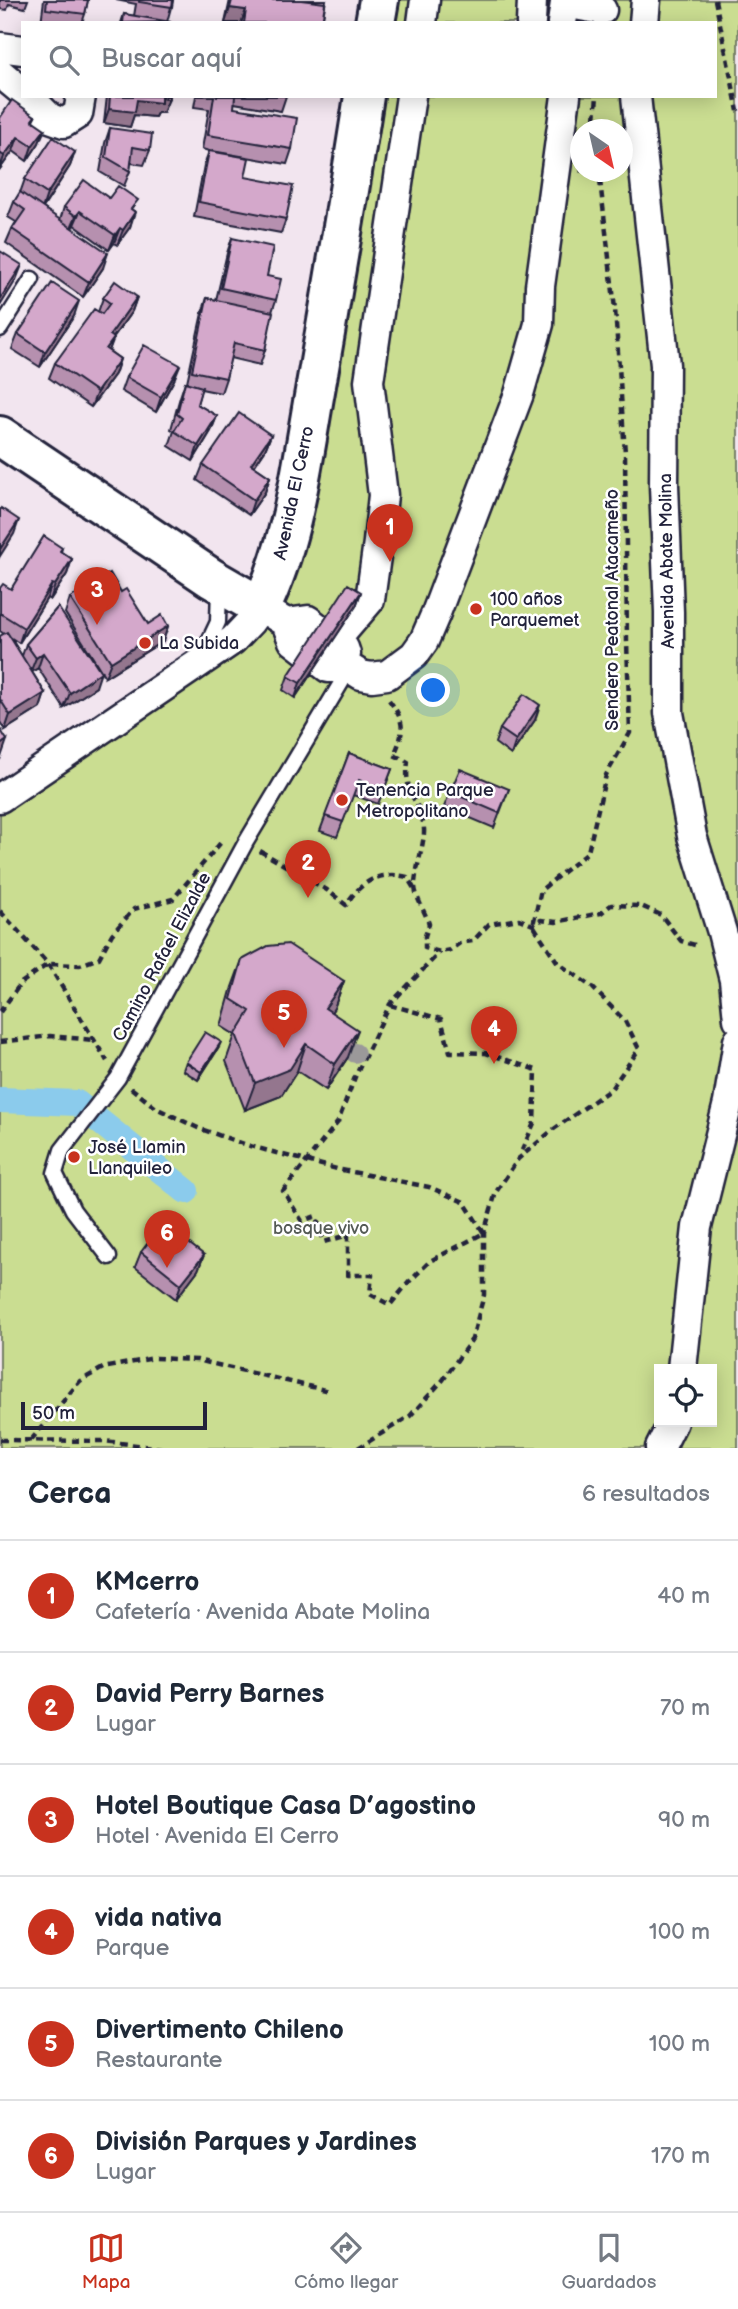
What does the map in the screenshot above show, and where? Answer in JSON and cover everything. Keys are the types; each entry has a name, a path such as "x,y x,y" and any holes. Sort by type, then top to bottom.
{"street":[{"path":"375,21 379,0"},
{"path":"422,21 425,0"},
{"path":"531,21 532,0"},
{"path":"644,21 646,0"},
{"path":"0,47 21,51"},
{"path":"0,73 21,90"},
{"path":"30,98 50,118 64,123 78,114 81,98"},
{"name":"Avenida El Cerro","path":"0,799 195,667 233,640 250,622 273,615 345,220 363,98"},
{"path":"335,641 370,600 383,495 369,381 411,98"},
{"path":"0,436 219,583 273,615 293,641 328,668 387,675 414,655 424,640 519,394 539,324 540,286 566,98"},
{"name":"Avenida Abate Molina","path":"636,98 665,365 664,485 669,612 669,713 692,836 736,979 738,1019"},
{"path":"273,615 308,620 344,648 361,673"},
{"path":"683,1364 697,1227 728,1103 738,1041"},
{"path":"660,1448 670,1427"}],"lane":[{"path":"0,329 32,278"},
{"path":"195,667 212,639 218,622 219,583"},
{"name":"Camino Rafael Elizalde","path":"109,1257 74,1210 55,1173 62,1150 118,1079 246,842 361,673"}],"path":[{"path":"715,0 738,111"},
{"path":"595,119 597,98"},
{"name":"Sendero Peatonal Atacameño","path":"533,925 541,890 588,852 606,775 631,733 625,453 615,309 600,182"},
{"path":"361,673 401,716 401,738 394,755 408,762 407,786 417,805 424,828 416,891"},
{"path":"0,1012 21,983 48,964 80,965 99,958 113,934 134,909 173,899 225,838 246,842 327,890 346,905 355,890 378,876 394,873 407,877 416,891 429,924 425,948 440,952 450,950 460,943 473,941 489,924 519,919 533,925 558,963 592,987 625,1021 639,1049 611,1089 554,1129 518,1159"},
{"path":"533,925 541,920 556,922 580,918 601,913 611,905 622,904 641,905 661,915 681,941 695,945 722,932"},
{"path":"0,911 48,964 118,1079 156,1108 198,1128 305,1161 429,1187 464,1202 484,1233"},
{"path":"440,952 390,1004 355,1077 338,1122 283,1191 302,1221 316,1216 324,1242 348,1235 348,1275 372,1275 370,1294 390,1305 430,1261 484,1233"},
{"path":"358,1448 410,1416 443,1380 472,1339 484,1295 484,1233 496,1192 518,1159 534,1123 536,1070 486,1053 450,1052 441,1019 390,1004"},
{"path":"0,1042 50,1036 95,1040"},
{"path":"32,1440 80,1381 103,1368 154,1358 197,1360 329,1391"},
{"path":"0,1440 104,1441 161,1448"}],"green space":[{"name":"bosque vivo","path":"394,0 738,0 738,1448 0,1448 0,806 276,597 379,98 717,98 717,21 391,21"}],"water":[{"path":"0,1090 82,1094 72,1112 0,1109"}],"building":[{"path":"47,0 88,0 85,14 46,9"},
{"path":"139,0 173,0 172,7"},
{"path":"232,0 301,0 325,3 322,21 244,21 246,10 230,8"},
{"path":"124,14 165,21 123,21"},
{"path":"110,98 161,98 161,103 137,100 135,112 109,109"},
{"path":"214,98 235,98 234,108 297,118 292,149 208,135"},
{"path":"12,100 35,116 32,120 45,129 32,146 18,137 4,156 0,153 0,118"},
{"path":"110,128 152,134 150,150 133,147 130,171 106,157"},
{"path":"53,137 75,152 47,194 25,179"},
{"path":"209,151 249,158 245,177 293,186 286,219 199,202"},
{"path":"84,180 109,198 118,186 138,200 131,209 135,212 123,230 120,228 115,235 80,211 76,216 64,207"},
{"path":"20,192 108,253 89,282 12,229 25,210 14,202"},
{"path":"232,238 273,247 267,276 281,279 276,300 221,288"},
{"path":"0,251 22,265 0,299"},
{"path":"115,281 137,297 110,335 114,338 106,349 120,359 97,392 55,363 94,309 102,314 110,303 103,298"},
{"path":"52,283 79,301 45,352 18,334"},
{"path":"207,298 273,312 265,350 234,343 226,378 192,371"},
{"path":"144,345 180,365 161,397 126,377"},
{"path":"185,382 202,387 197,404 217,416 198,446 174,431 182,418 177,414"},
{"path":"239,413 271,435 251,464 270,477 254,500 203,465"},
{"path":"1,508 19,520 0,549 0,510"},
{"path":"44,536 62,548 60,551 72,559 55,585 52,584 24,628 0,613 0,588 3,584 11,589"},
{"path":"110,573 121,592 126,589 148,624 162,615 168,626 111,662 70,598"},
{"path":"348,584 361,592 300,683 288,676"},
{"path":"58,607 101,672 70,693 43,653 36,658 26,644"},
{"path":"7,632 45,693 10,715 0,699 0,636"},
{"path":"524,694 540,705 516,740 500,729"},
{"path":"0,729 7,740 0,745"},
{"path":"349,753 392,769 384,790 359,780 343,822 325,816"},
{"path":"460,769 509,789 499,813 450,792"},
{"path":"288,944 344,981 325,1008 358,1030 335,1064 306,1044 290,1069 255,1083 236,1034 250,1011 231,999 242,960 268,946"},
{"path":"205,1032 221,1042 201,1072 186,1062"},
{"path":"163,1223 204,1255 181,1284 141,1252"}],"waterway":[{"path":"0,1100 77,1103 186,1191"}],"place":[{"name":"KMcerro","path":"390,562"},
{"name":"100 años Parquemet","path":"476,609"},
{"name":"Hotel Boutique Casa D’agostino","path":"97,625"},
{"name":"La Subida","path":"145,643"},
{"name":"Tenencia Parque Metropolitano","path":"342,800"},
{"name":"David Perry Barnes","path":"308,898"},
{"name":"Divertimento Chileno","path":"284,1048"},
{"name":"vida nativa","path":"494,1064"},
{"name":"José Llamin Llanquileo","path":"74,1157"},
{"name":"División Parques y Jardines","path":"167,1268"}]}
